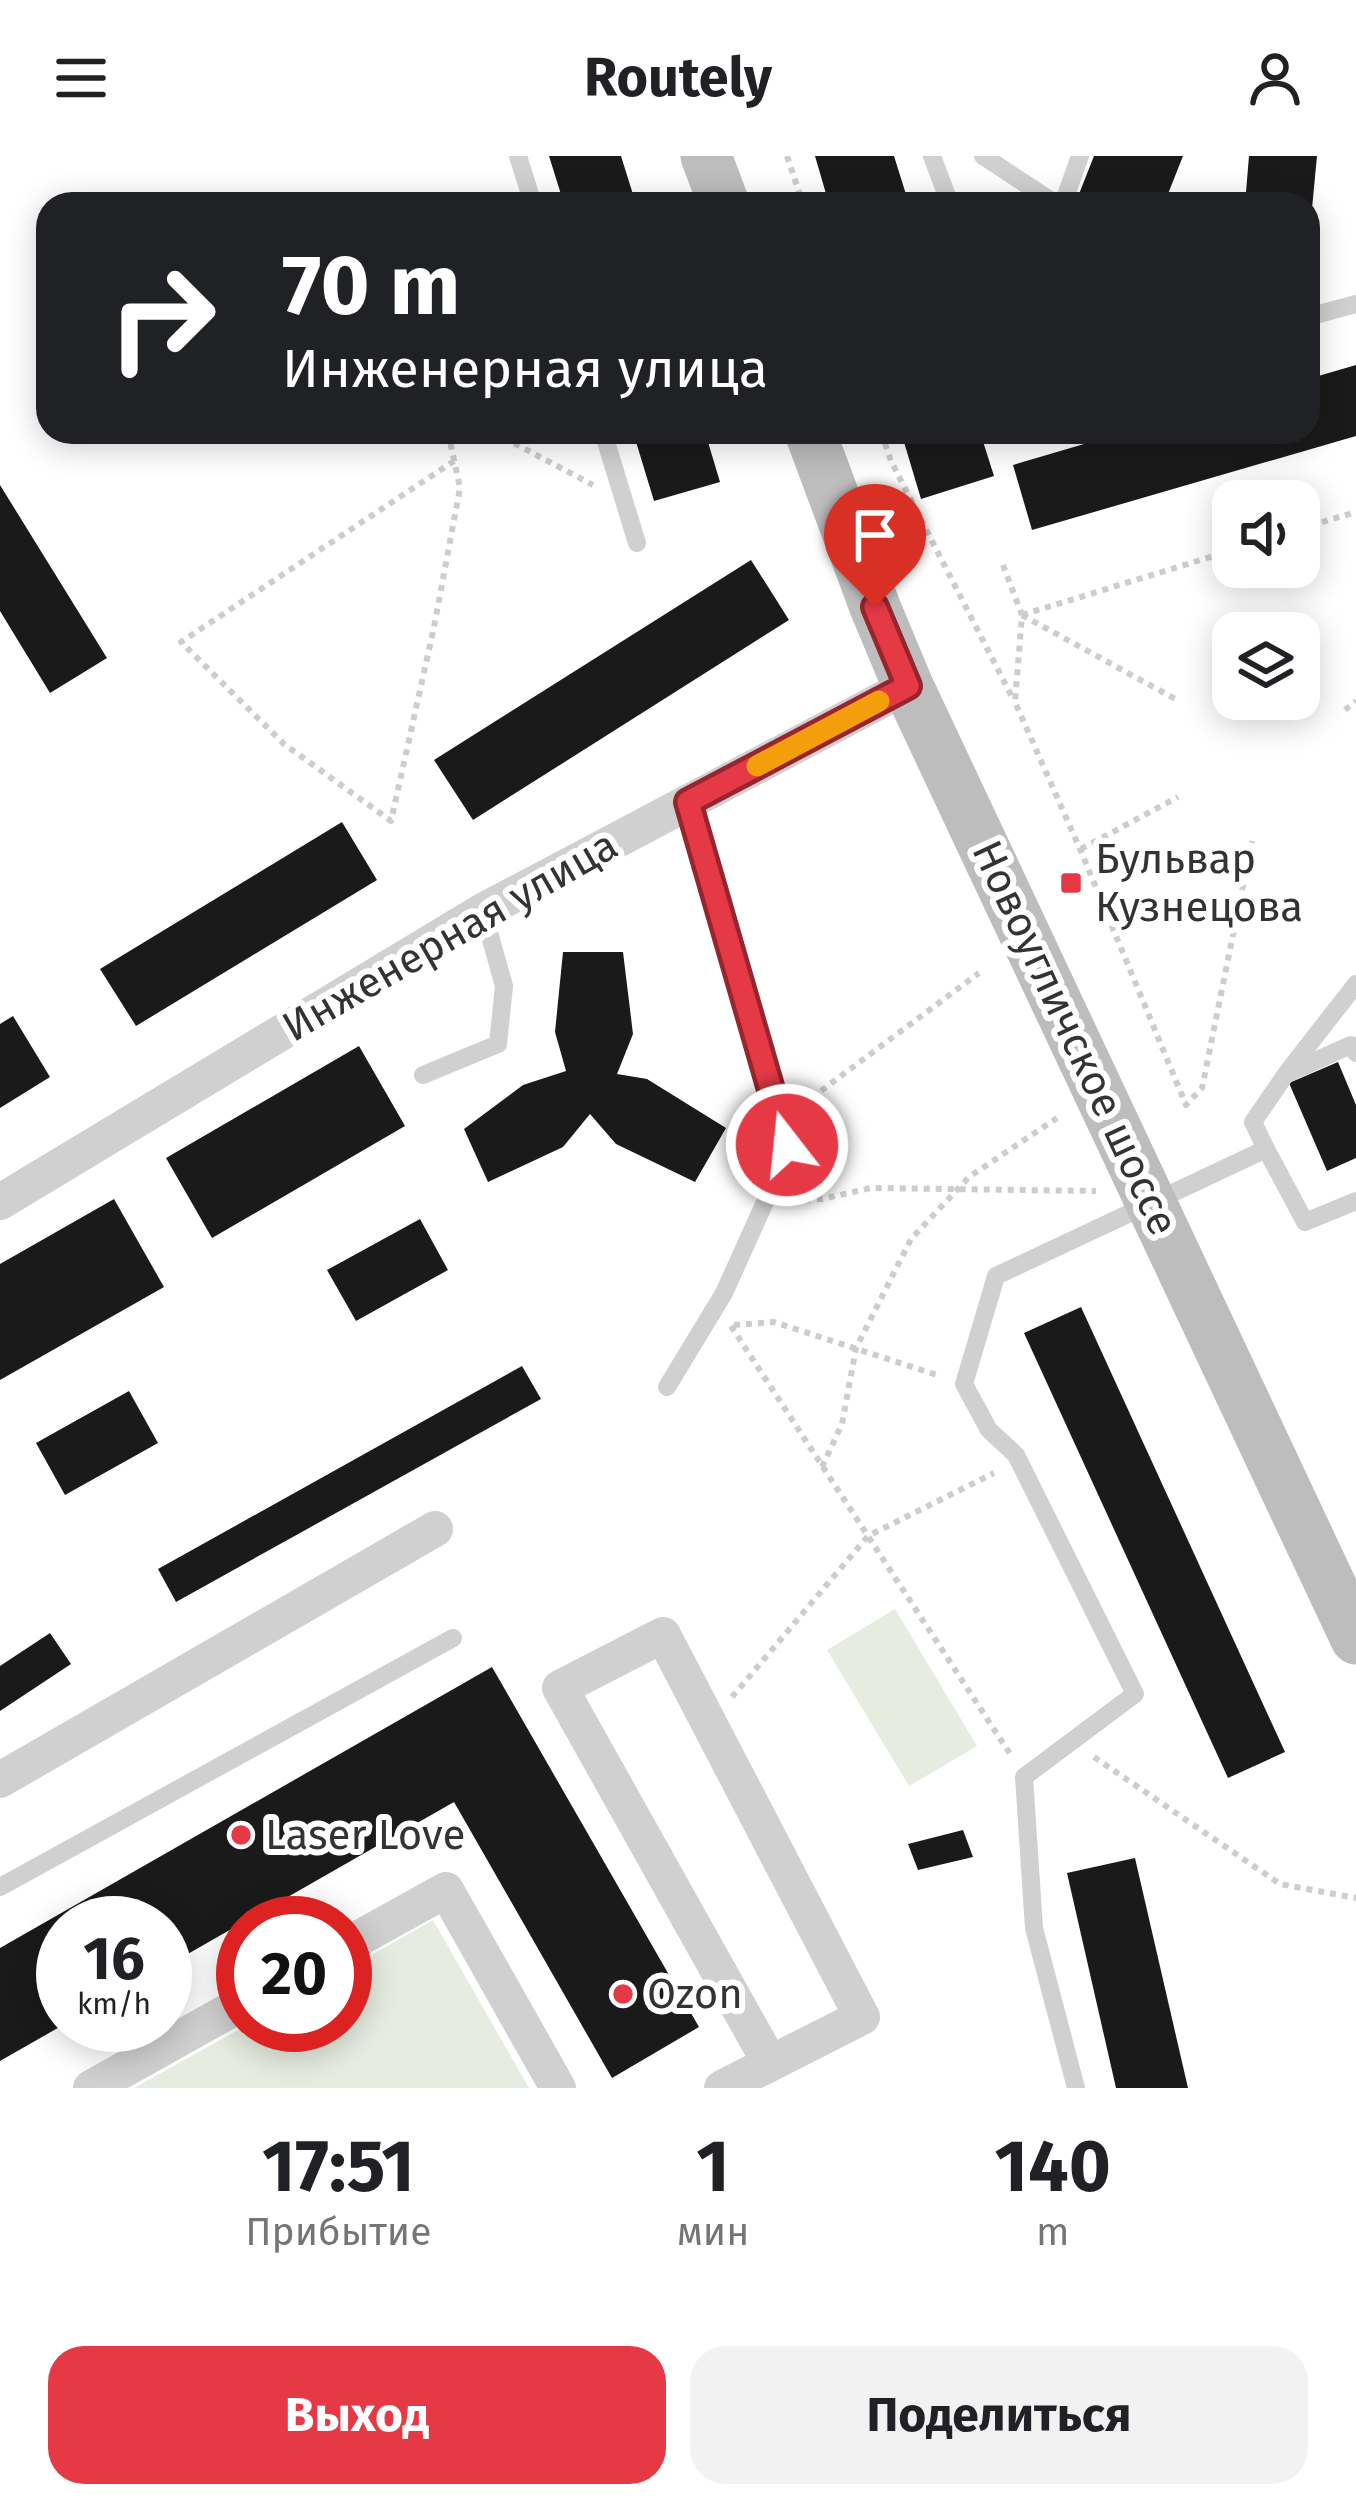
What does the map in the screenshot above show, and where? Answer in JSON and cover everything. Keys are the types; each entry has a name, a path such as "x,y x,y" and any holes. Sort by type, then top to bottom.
{"main road":[{"path":"706,156 720,192"},
{"name":"Новоугличское шоссе","path":"814,444 908,686 1356,1639"}],"street":[{"name":"Инженерная улица","path":"0,1202 483,911 908,686"},
{"path":"0,1780 435,1529"},
{"path":"722,2088 862,2017 663,1636 560,1688 770,2063"},
{"path":"372,1931 446,1890 558,2088"},
{"path":"91,2088 216,2018"}],"lane":[{"path":"518,156 529,192"},
{"path":"932,156 946,192"},
{"path":"983,156 1040,192"},
{"path":"1064,192 1080,156"},
{"path":"1320,314 1356,304"},
{"path":"607,444 637,543"},
{"path":"667,1387 724,1293 787,1145 688,802"},
{"path":"422,1075 498,1044 504,986 483,911"},
{"path":"1356,984 1253,1122 1305,1222 1356,1201"},
{"path":"1286,1074 1352,1045 1356,1053"},
{"path":"1076,2088 1034,1928 1024,1777 1135,1694 1019,1460 988,1430 964,1384 997,1276 1266,1149"},
{"path":"0,1886 453,1638"}],"path":[{"path":"787,156 799,192"},
{"path":"450,444 460,488 391,821 284,744 181,642 454,461"},
{"path":"516,444 624,500"},
{"path":"885,444 1015,702 1186,1105 1202,1088 1252,841"},
{"path":"1320,523 1356,512"},
{"path":"1022,614 1212,556"},
{"path":"1003,565 1022,614 1015,702"},
{"path":"1022,614 1179,700"},
{"path":"1345,710 1356,701"},
{"path":"1080,849 1178,797"},
{"path":"780,1121 979,973"},
{"path":"822,1466 842,1424 856,1348 911,1239 969,1177 1057,1118"},
{"path":"765,1202 871,1188 1096,1191"},
{"path":"724,1293 730,1326 1024,1777"},
{"path":"730,1326 774,1322 964,1384"},
{"path":"709,1724 868,1536 1019,1460"},
{"path":"1071,1741 1280,1884 1356,1898"}],"shaded area":[{"path":"895,1609 977,1746 909,1786 827,1650"},
{"path":"433,1920 529,2088 134,2088 216,2042 216,2052 372,2052 372,1955"}],"building":[{"path":"549,156 621,156 632,192 560,192"},
{"path":"815,156 894,156 905,192 826,192"},
{"path":"1094,156 1183,156 1169,192 1080,192"},
{"path":"1249,156 1317,156 1314,192 1246,192"},
{"path":"1356,365 1356,436 1032,530 1013,465 1084,444 1320,444 1320,376"},
{"path":"637,444 709,444 720,482 654,501"},
{"path":"905,444 984,444 994,476 921,499"},
{"path":"0,485 107,658 50,693 0,611"},
{"path":"751,560 789,620 473,820 434,760"},
{"path":"342,822 377,880 136,1026 100,969"},
{"path":"563,952 623,952 633,1034 617,1074 647,1079 726,1128 695,1182 616,1144 590,1114 563,1147 488,1182 464,1129 523,1085 566,1071 555,1032"},
{"path":"13,1016 50,1077 0,1108 0,1024"},
{"path":"359,1046 405,1126 212,1238 166,1158"},
{"path":"1338,1062 1356,1105 1356,1158 1327,1171 1289,1083"},
{"path":"114,1199 164,1287 0,1380 0,1264"},
{"path":"420,1219 448,1270 356,1321 327,1270"},
{"path":"1081,1307 1285,1752 1228,1778 1024,1333"},
{"path":"522,1366 541,1399 176,1602 158,1569"},
{"path":"129,1391 158,1443 65,1495 36,1443"},
{"path":"50,1633 71,1664 0,1711 0,1666"},
{"path":"492,1667 699,2027 612,2078 454,1802 289,1896 216,1896 216,1938 192,1952 192,1896 91,1896"},
{"path":"963,1830 973,1857 918,1870 908,1844"},
{"path":"1135,1858 1188,2088 1116,2088 1067,1873"},
{"path":"36,1927 36,2040 0,2061 0,1948"}],"slow traffic":[{"path":"757,766 879,701"}],"place":[{"name":"Бульвар Кузнецова","path":"1071,883"},
{"name":"Laser Love","path":"241,1835"},
{"name":"Ozon","path":"623,1994"}],"route":[{"path":"787,1145 688,802 908,686 875,607"}]}
